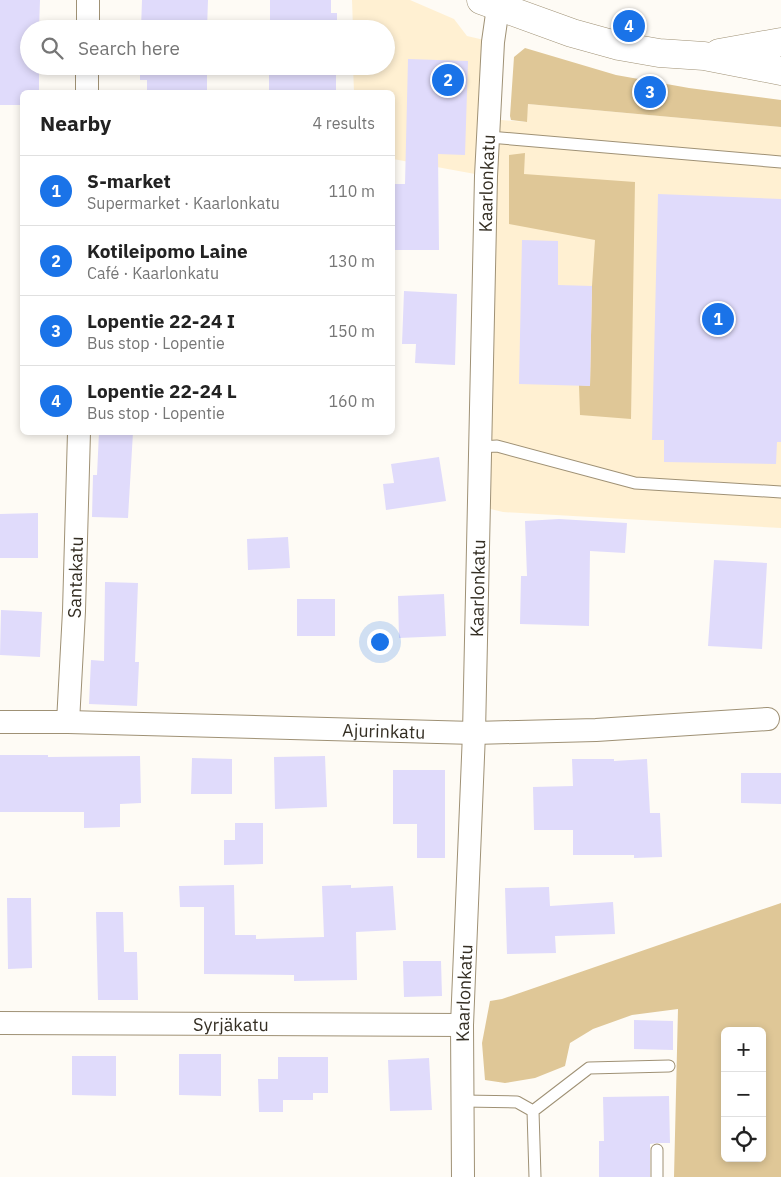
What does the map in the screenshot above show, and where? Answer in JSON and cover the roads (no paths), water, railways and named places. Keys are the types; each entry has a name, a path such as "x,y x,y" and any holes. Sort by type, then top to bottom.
{"street":[{"path":"88,0 88,20"},
{"path":"493,2 572,33 619,46 659,53 704,56 781,71"},
{"name":"Kaarlonkatu","path":"464,1177 462,1025 474,732 486,176 493,47 493,2"},
{"path":"704,56 781,42"},
{"path":"87,75 87,90"},
{"name":"Santakatu","path":"68,722 74,611 79,435"},
{"name":"Ajurinkatu","path":"0,722 474,732 596,730 768,719"},
{"name":"Syrjäkatu","path":"0,1023 462,1025"}],"lane":[{"path":"489,137 781,162"},
{"path":"480,447 497,446 635,483 781,492"},
{"path":"533,1111 589,1068 669,1066"},
{"path":"463,1101 518,1102 533,1111"},
{"path":"533,1111 535,1177"},
{"path":"657,1150 658,1177"}],"place":[{"name":"Lopentie 22-24 L","path":"629,26"},
{"name":"Kotileipomo Laine","path":"448,80"},
{"name":"Lopentie 22-24 I","path":"650,92"},
{"name":"S-market","path":"718,319"}]}
